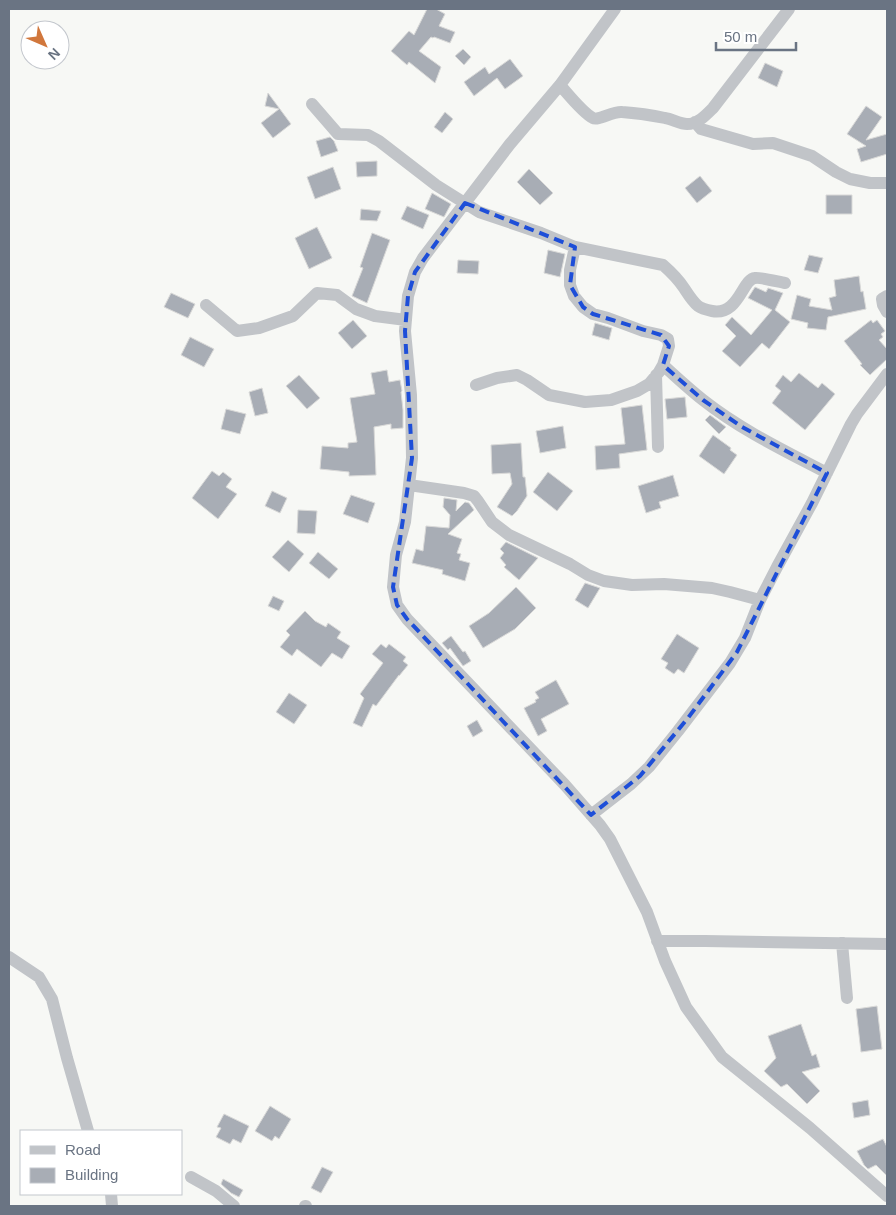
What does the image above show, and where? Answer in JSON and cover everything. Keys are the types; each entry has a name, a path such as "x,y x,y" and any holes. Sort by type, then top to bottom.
{"street":[{"path":"614,9 560,85 510,144 414,272 408,296 405,330 412,458 405,522 396,555 393,587 397,605 413,626 565,785 610,840 646,912 665,961 686,1007 722,1057 810,1128 887,1196"},
{"path":"560,85 579,107 593,119 598,119 617,111 650,115 687,124 699,121 713,108 789,9"},
{"path":"312,104 338,134 368,135 380,141 436,185 479,212 541,233 575,247 662,265 670,271 699,308 719,312 733,305 748,281 754,278 785,283"},
{"path":"695,122 701,129 753,144 773,143 812,156 836,172 850,178 870,183 887,183"},
{"path":"476,385 497,378 517,375 549,395 585,402 611,400 637,392 649,384 660,370 669,346 668,340 661,335 593,314 583,307 574,296 570,285 570,270 575,247"},
{"path":"206,305 237,331 258,328 293,316 316,293 337,295 356,309 375,316 406,320"},
{"path":"887,296 882,299 887,312"},
{"path":"658,447 660,370"},
{"path":"660,370 736,423 782,450 827,473"},
{"path":"591,815 631,784 662,752 723,673 745,638 760,600 857,414 887,374"},
{"path":"409,485 474,496 492,522 509,535 570,564 588,575 604,581 632,585 664,584 712,588 760,600"},
{"path":"657,941 887,944"},
{"path":"842,943 847,998"},
{"path":"9,957 39,977 52,999 66,1058 88,1130"},
{"path":"191,1177 216,1191 234,1206"}],"highlighted area":[{"path":"465,203 575,247 570,285 583,307 593,314 661,335 669,346 663,365 703,400 742,427 827,473 737,652 688,718 640,776 591,815 407,619 397,605 393,587 412,458 405,331 408,296 415,272"}],"building":[{"path":"427,9 436,9 445,14 439,26 455,32 450,43 431,37 419,51 441,67 435,83 409,62 407,65 391,51 409,31 414,35"},
{"path":"463,49 471,57 464,65 455,56"},
{"path":"510,59 523,76 505,89 497,78 474,96 464,82 485,67 489,74"},
{"path":"765,63 783,71 777,87 758,78"},
{"path":"268,93 291,124 273,138 261,123 279,109 265,106"},
{"path":"866,106 882,117 866,140 887,134 887,154 861,162 857,149 866,146 847,134"},
{"path":"445,112 453,119 442,133 434,127"},
{"path":"330,137 338,151 321,157 316,141"},
{"path":"377,161 377,176 357,177 356,162"},
{"path":"333,167 341,189 315,199 307,177"},
{"path":"529,169 553,193 540,205 517,182"},
{"path":"700,176 712,191 697,203 685,188"},
{"path":"432,193 451,204 444,217 425,209"},
{"path":"826,195 852,195 852,214 826,214"},
{"path":"407,206 429,215 423,229 401,219"},
{"path":"361,209 381,211 377,221 360,220"},
{"path":"317,227 332,258 309,269 295,238"},
{"path":"372,233 390,240 367,303 352,296 363,268 360,267"},
{"path":"548,250 565,254 560,277 544,273"},
{"path":"809,255 823,258 818,273 804,270"},
{"path":"458,260 479,261 478,274 457,273"},
{"path":"859,276 866,309 828,317 826,330 807,328 808,323 791,319 797,295 811,299 809,306 832,310 829,298 836,296 834,280"},
{"path":"755,287 766,292 768,288 783,293 775,310 790,322 769,349 762,343 740,367 722,351 736,336 725,325 732,317 751,335 772,310 748,298"},
{"path":"171,293 195,304 188,318 164,307"},
{"path":"353,320 367,336 352,349 338,333"},
{"path":"871,320 873,323 877,320 885,331 881,334 883,337 879,340 887,349 887,359 870,375 860,365 862,364 844,341"},
{"path":"595,323 612,328 609,340 592,335"},
{"path":"190,337 214,349 204,367 181,355"},
{"path":"387,370 389,382 400,380 403,428 391,429 391,424 374,427 376,475 349,476 349,472 320,469 322,446 348,448 348,443 357,442 350,398 375,394 371,373"},
{"path":"799,373 818,388 822,383 835,394 805,430 772,403 781,391 775,386 783,375 791,382"},
{"path":"299,375 320,398 307,409 286,386"},
{"path":"262,388 268,413 255,416 249,392"},
{"path":"685,397 687,417 667,419 665,399"},
{"path":"642,405 647,450 619,454 620,468 596,470 595,446 625,444 621,408"},
{"path":"226,409 246,414 240,434 221,429"},
{"path":"710,415 726,427 719,434 705,420"},
{"path":"563,426 566,448 540,453 536,431"},
{"path":"713,435 731,448 730,450 737,455 724,474 699,456"},
{"path":"521,443 523,477 525,477 527,496 512,516 497,507 512,484 510,473 492,474 491,445"},
{"path":"212,471 219,476 223,472 232,479 226,487 237,494 218,519 192,498"},
{"path":"548,472 573,491 557,511 533,492"},
{"path":"673,475 679,496 659,502 661,508 646,513 638,486"},
{"path":"272,491 287,498 280,513 265,506"},
{"path":"351,495 375,503 368,523 343,514"},
{"path":"444,498 457,500 456,511 465,502 469,503 474,510 448,534 462,539 457,553 461,554 459,560 470,563 465,581 442,574 443,570 412,563 416,549 423,551 426,526 449,528 450,515 443,507"},
{"path":"298,510 317,511 315,534 297,533"},
{"path":"288,540 304,554 289,572 272,557"},
{"path":"506,542 538,558 519,580 504,567 506,565 500,558 504,553 500,549"},
{"path":"318,552 338,569 329,579 309,563"},
{"path":"585,583 600,588 588,608 575,600"},
{"path":"516,587 536,608 515,629 483,648 469,626 489,613"},
{"path":"273,596 284,601 279,611 268,606"},
{"path":"305,611 315,621 326,627 328,623 341,632 337,638 350,646 342,659 332,653 321,667 297,649 292,656 280,647 290,635 286,631"},
{"path":"677,634 699,648 684,673 678,669 674,674 665,668 668,663 661,659"},
{"path":"451,636 463,652 465,651 471,661 463,666 450,648 448,650 442,643"},
{"path":"381,644 386,648 389,644 406,657 403,661 408,665 376,706 373,704 362,727 353,723 364,698 360,694 383,663 372,654"},
{"path":"556,680 569,704 541,719 547,731 538,736 524,708 536,702 535,700 539,698 535,692"},
{"path":"289,693 307,705 294,724 276,712"},
{"path":"477,720 483,731 473,737 467,726"},
{"path":"877,1006 882,1049 861,1052 856,1009"},
{"path":"801,1024 812,1056 816,1054 820,1067 802,1072 820,1091 807,1104 787,1084 781,1087 764,1071 776,1058 768,1036"},
{"path":"868,1100 870,1115 854,1118 852,1103"},
{"path":"270,1106 291,1119 279,1139 275,1136 272,1141 255,1131"},
{"path":"224,1114 249,1126 241,1143 233,1139 230,1144 216,1137 221,1128 217,1127"},
{"path":"883,1139 887,1147 887,1176 876,1165 868,1169 857,1151"},
{"path":"322,1167 333,1172 321,1193 311,1188"},
{"path":"223,1179 243,1190 239,1197 221,1184"}]}
